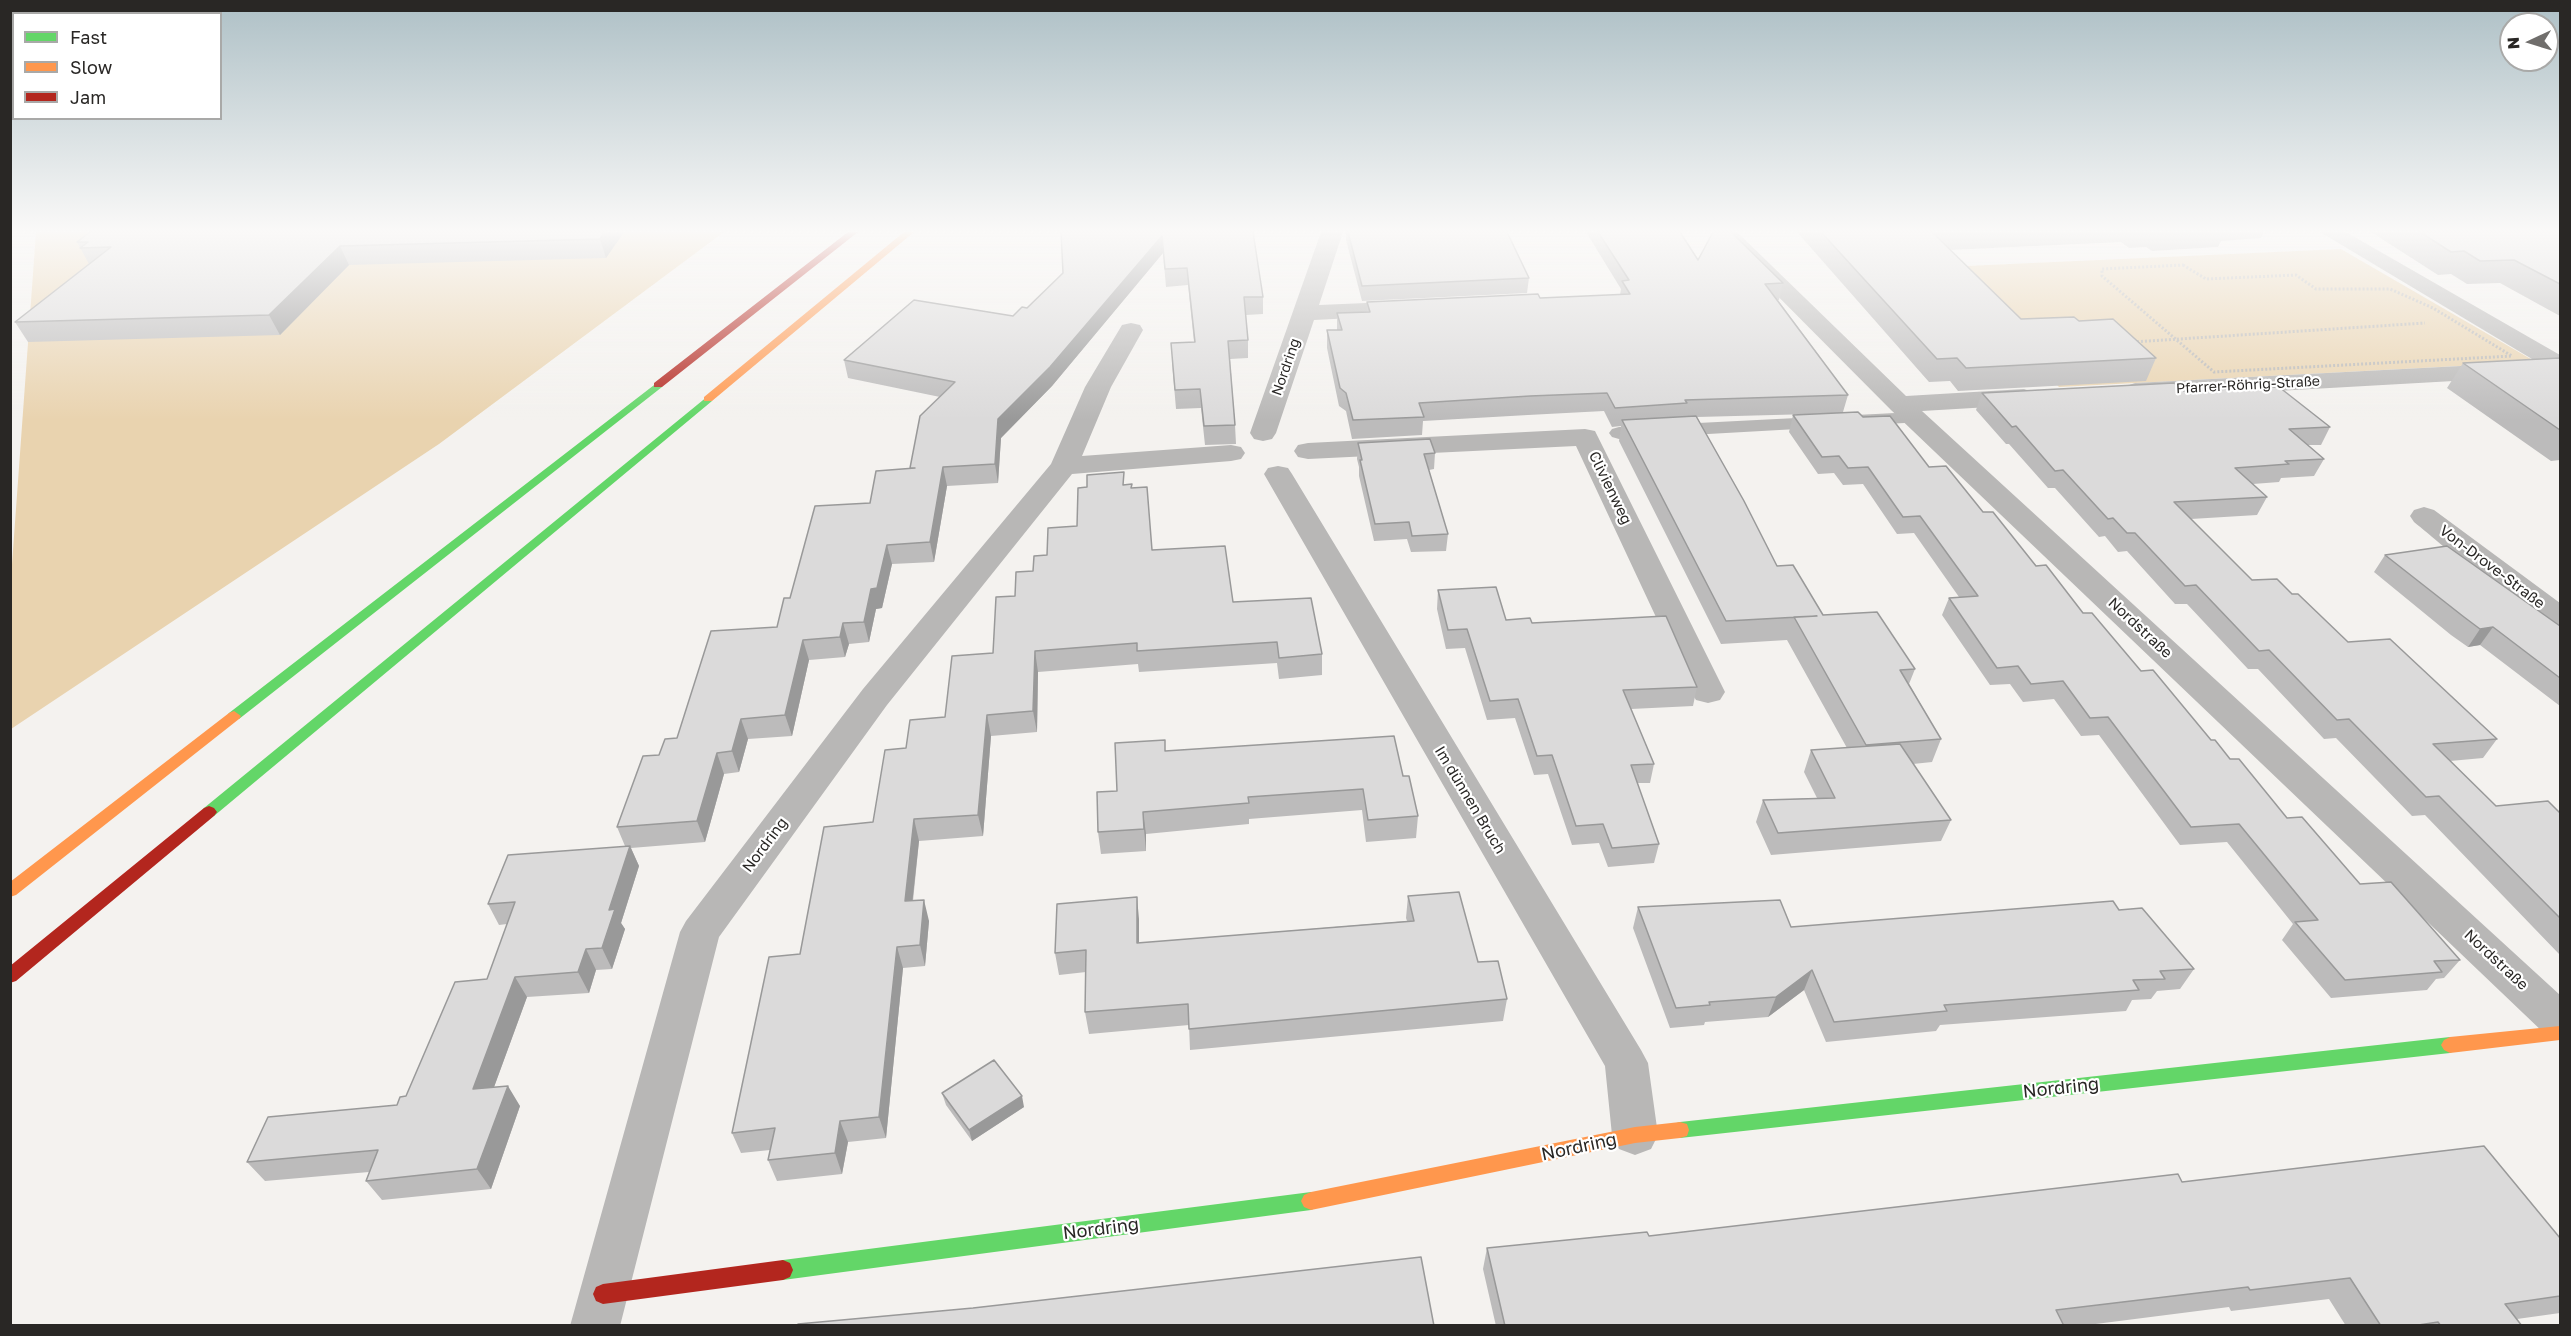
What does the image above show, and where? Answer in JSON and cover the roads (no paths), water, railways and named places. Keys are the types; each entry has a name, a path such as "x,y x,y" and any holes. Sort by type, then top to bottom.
{"main road":[{"path":"10,891 774,294"},
{"path":"10,976 835,294"},
{"name":"Nordring","path":"599,1310 1337,1198 1635,1135 2560,1033"}],"street":[{"name":"Nordring","path":"1263,433 1310,294"},
{"name":"Nordstraße","path":"1788,294 1907,411 2560,1021"},
{"path":"2428,294 2468,320 2560,366"},
{"path":"1304,313 1440,306"},
{"name":"Nordring","path":"599,1310 700,932 875,697 1064,466 1098,387 1131,330"},
{"name":"Pfarrer-Röhrig-Straße","path":"2112,392 2560,366"},
{"path":"1907,411 2053,396"},
{"path":"1064,466 1253,468 1301,465 1307,459 1308,451 1292,437 1263,433 1243,439 1235,444 1253,468"},
{"name":"Clivienweg","path":"1308,451 1585,437 1708,692"},
{"name":"Im dünnen Bruch","path":"1253,468 1626,1063 1635,1135"},
{"name":"Von-Drove-Straße","path":"2424,516 2509,582 2560,617"}],"lane":[{"path":"1619,433 1907,411"}]}
